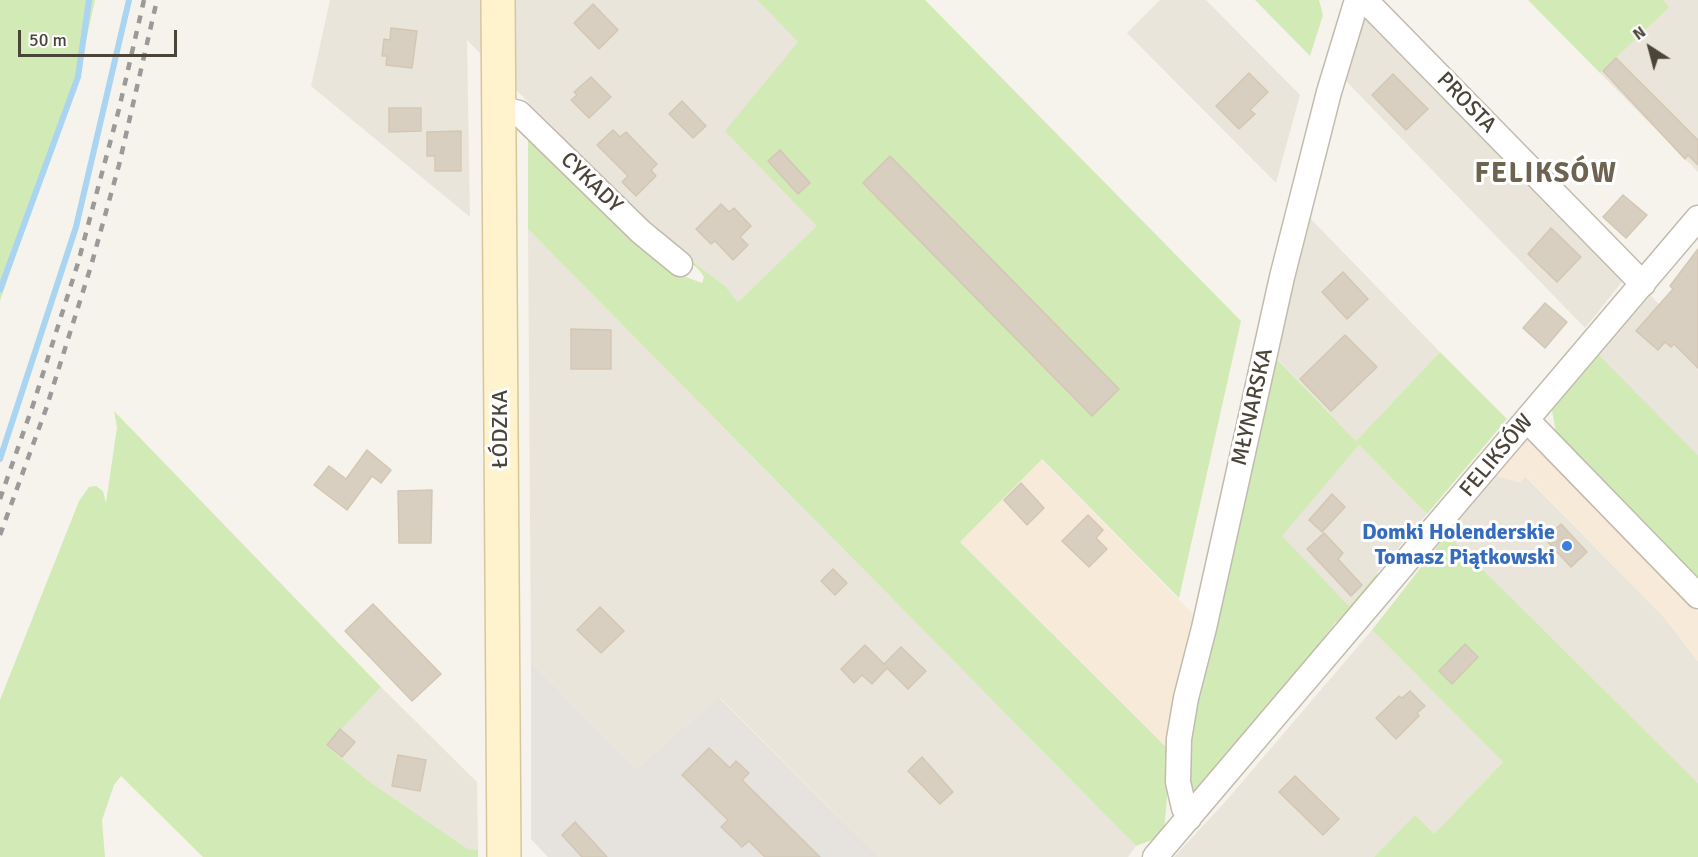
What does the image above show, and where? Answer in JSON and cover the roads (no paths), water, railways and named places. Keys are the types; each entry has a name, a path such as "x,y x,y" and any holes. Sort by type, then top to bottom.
{"main road":[{"name":"ŁÓDZKA","path":"498,0 504,857"}],"street":[{"name":"MŁYNARSKA","path":"1189,818 1182,802 1179,782 1179,739 1186,698 1200,648 1282,277 1329,92 1357,0"},
{"name":"PROSTA","path":"1365,0 1643,284"},
{"name":"CYKADY","path":"499,108 519,114 641,232 680,264"},
{"name":"FELIKSÓW","path":"1155,857 1698,218"},
{"path":"1527,420 1698,596"}],"waterway":[{"path":"0,290 78,77 89,0"},
{"path":"0,459 76,227 129,0"}],"railway":[{"path":"0,499 33,405 78,263 119,109 144,0"},
{"path":"0,535 46,409 91,266 119,165 157,0"}],"place":[{"name":"Domki Holenderskie Tomasz Piątkowski","path":"1567,546"}],"district":[{"name":"FELIKSÓW","path":"1546,175"}]}
